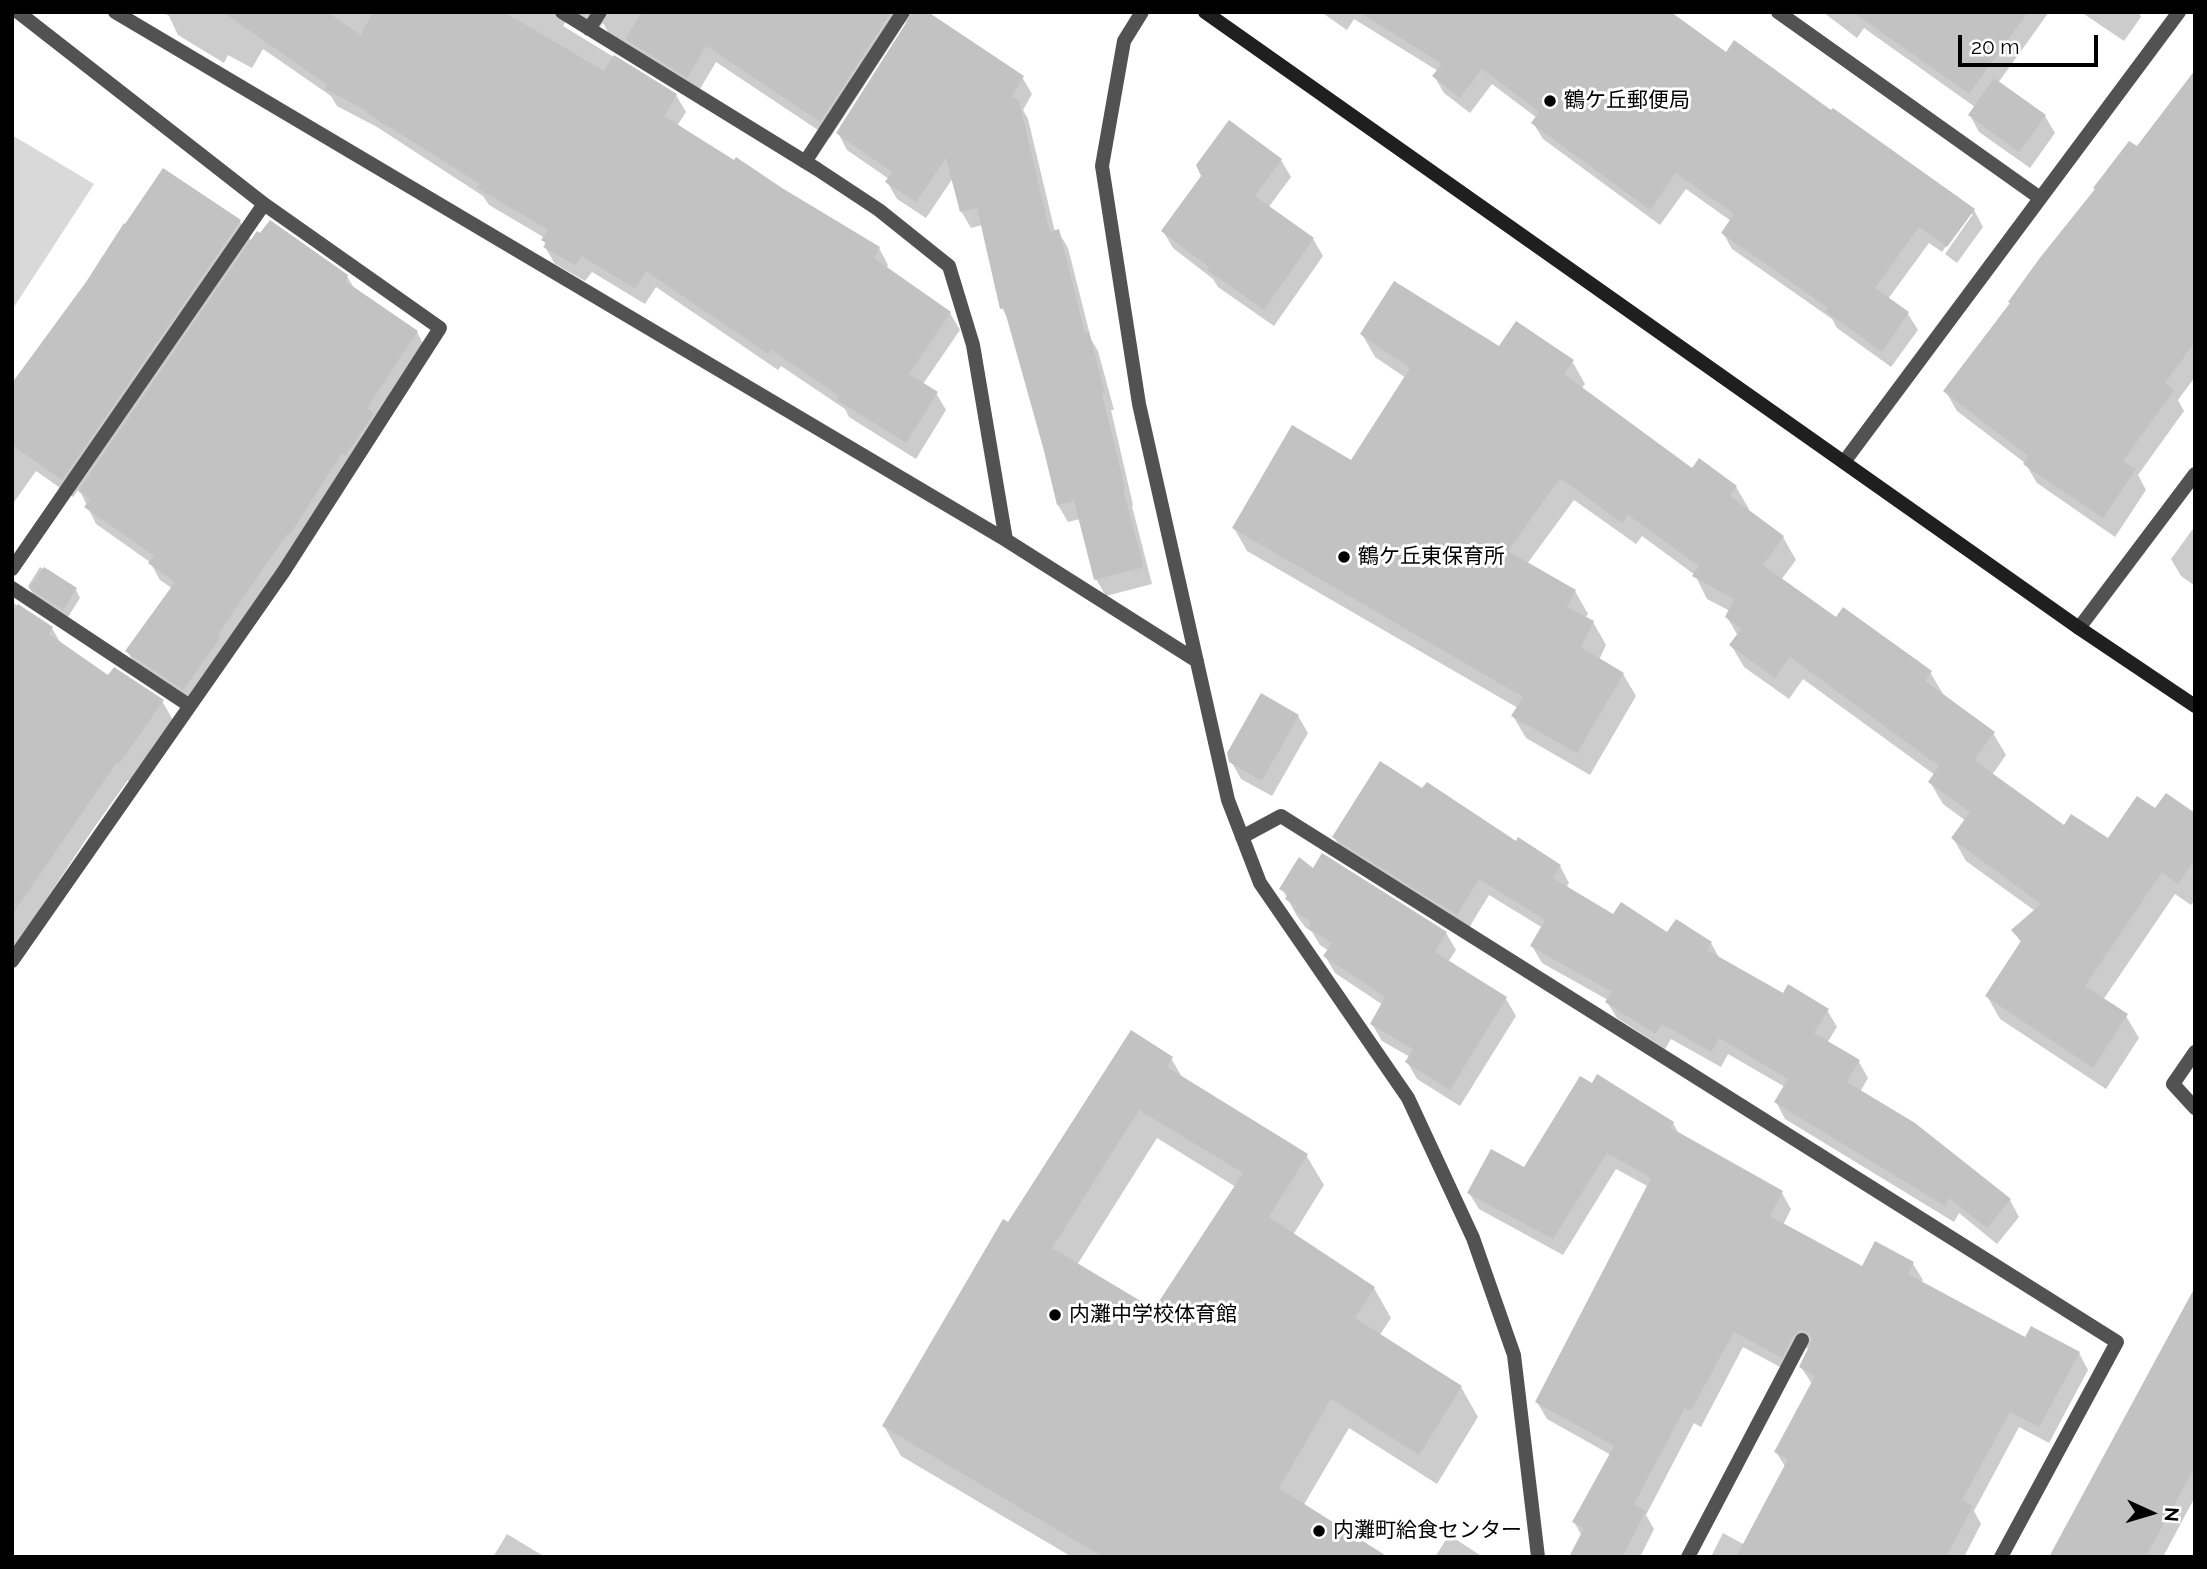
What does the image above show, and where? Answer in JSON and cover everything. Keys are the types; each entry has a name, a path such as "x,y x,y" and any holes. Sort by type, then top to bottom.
{"street":[{"path":"12,961 284,571 440,328 264,204 18,12"},
{"path":"115,12 1006,540 1197,661"},
{"path":"562,12 805,162 878,210 949,266 973,345 1006,540"},
{"path":"589,29 600,12"},
{"path":"805,162 903,12"},
{"path":"1142,12 1124,41 1102,166 1139,404 1228,800 1260,883 1408,1098 1473,1238 1514,1355 1538,1557"},
{"path":"1205,12 2079,628 2195,706"},
{"path":"1778,12 2040,198"},
{"path":"1844,462 2179,12"},
{"path":"12,569 264,204"},
{"path":"2079,628 2195,474"},
{"path":"12,588 190,706"},
{"path":"1242,837 1281,816 2117,1342 2001,1557"},
{"path":"2195,1052 2173,1084 2195,1108"},
{"path":"1688,1557 1801,1340"}],"shaded area":[{"path":"12,135 94,184 12,310"}],"building":[{"path":"223,12 327,12 361,35 372,12 504,12 604,71 614,55 677,94 664,116 734,160 736,157 880,247 874,258 951,312 909,374 938,392 906,443 837,400 839,396 771,350 768,354 646,271 635,289 582,256 575,265 543,247 546,243 541,240 548,230 477,188 480,184 367,111 325,89 327,85"},
{"path":"642,12 891,12 820,122 706,46 687,78 625,39"},
{"path":"913,12 928,12 1024,76 1012,96 1019,101 1050,232 1059,229 1085,333 1089,332 1105,393 1102,393 1125,488 1123,489 1144,567 1094,580 1074,501 1057,505 1004,308 1000,309 977,208 960,212 946,158 916,202 885,182 892,172 836,133"},
{"path":"1359,12 1671,12 1726,52 1734,40 1975,209 1947,247 1919,227 1875,288 1909,312 1882,352 1825,311 1828,308 1721,233 1734,214 1676,173 1650,210 1531,123 1539,112 1482,69 1460,98 1432,76 1442,64"},
{"path":"1853,12 2028,12 1969,94"},
{"path":"2195,70 2195,342 2165,383 2174,390 2123,461 2136,469 2103,518 2023,464 2028,456 1943,391 2129,141 2137,146"},
{"path":"1994,78 2046,115 2019,152 1968,115"},
{"path":"1229,120 1282,159 1255,196 1314,238 1264,310 1207,270 1209,267 1161,231 1201,176 1196,165"},
{"path":"163,168 241,220 62,480 12,445 12,383 86,282"},
{"path":"270,220 348,275 345,281 418,331 367,408 374,413 361,433 345,456 342,453 290,535 288,533 218,634 221,637 183,690 125,651 175,582 148,563 154,556 84,507 90,499 78,491 257,231 260,233"},
{"path":"1394,281 1499,346 1516,321 1574,360 1564,374 1692,468 1699,458 1737,486 1730,496 1784,536 1763,565 1836,617 1843,607 1932,671 1925,681 1995,732 1974,760 2064,825 2071,814 2108,838 2137,796 2155,808 2166,793 2195,813 2195,859 2178,884 2162,872 2085,986 2128,1014 2093,1068 1985,996 2021,941 2011,930 2041,904 1951,838 1970,812 1928,782 1939,766 1790,657 1775,678 1729,645 1741,629 1725,617 1734,599 1692,576 1699,566 1628,515 1622,523 1560,478 1508,551 1576,590 1567,607 1594,621 1581,647 1624,673 1577,753 1511,716 1523,697 1232,528 1292,425 1351,460 1410,368 1360,334"},
{"path":"44,567 77,588 63,610 29,588"},
{"path":"18,604 53,627 49,634 108,675 114,667 164,700 119,764 117,762 12,915 12,608 14,610"},
{"path":"1261,693 1299,715 1262,781 1229,762 1227,753"},
{"path":"1380,761 1422,788 1427,782 1516,841 1518,837 1561,865 1553,878 1613,914 1621,902 1667,932 1676,919 1712,942 1707,950 1783,993 1788,984 1829,1009 1814,1033 1860,1060 1847,1082 1915,1123 2011,1199 1987,1228 1949,1198 1945,1206 1774,1102 1788,1079 1719,1038 1711,1052 1662,1024 1655,1034 1605,1002 1612,992 1530,946 1545,920 1479,879 1457,915 1332,837"},
{"path":"1322,853 1447,932 1435,952 1507,997 1450,1090 1405,1062 1413,1049 1370,1024 1385,997 1323,956 1332,943 1308,928 1311,922 1294,910 1296,906 1285,899 1288,894 1279,889 1299,857 1313,868"},
{"path":"1131,1030 1173,1057 1167,1067 1308,1154 1269,1217 1375,1287 1355,1318 1462,1386 1419,1455 1331,1399 1279,1488 1388,1557 1103,1557 882,1426 1003,1219 1008,1222","holes":["1139,1110 1243,1173 1154,1309 1052,1248"]},
{"path":"1597,1074 1674,1122 1671,1128 1783,1191 1770,1216 1862,1266 1875,1241 1914,1262 1908,1274 2025,1337 2031,1326 2080,1352 2039,1427 2010,1412 1962,1500 1973,1506 1946,1557 1736,1557 1788,1459 1774,1452 1815,1376 1799,1367 1812,1340 1810,1334 1802,1330 1794,1335 1782,1358 1734,1332 1691,1411 1685,1408 1634,1504 1646,1511 1622,1557 1569,1557 1584,1528 1572,1522 1614,1446 1535,1402 1651,1178 1607,1153 1553,1239 1467,1193 1491,1149 1524,1167 1580,1076 1592,1083"},
{"path":"2195,1287 2195,1466 2174,1506 2145,1557 2049,1557"}],"place":[{"name":"鶴ケ丘郵便局","path":"1550,101"},
{"name":"鶴ケ丘東保育所","path":"1344,557"},
{"name":"内灘中学校体育館","path":"1055,1315"},
{"name":"内灘町給食センター","path":"1319,1531"}]}
